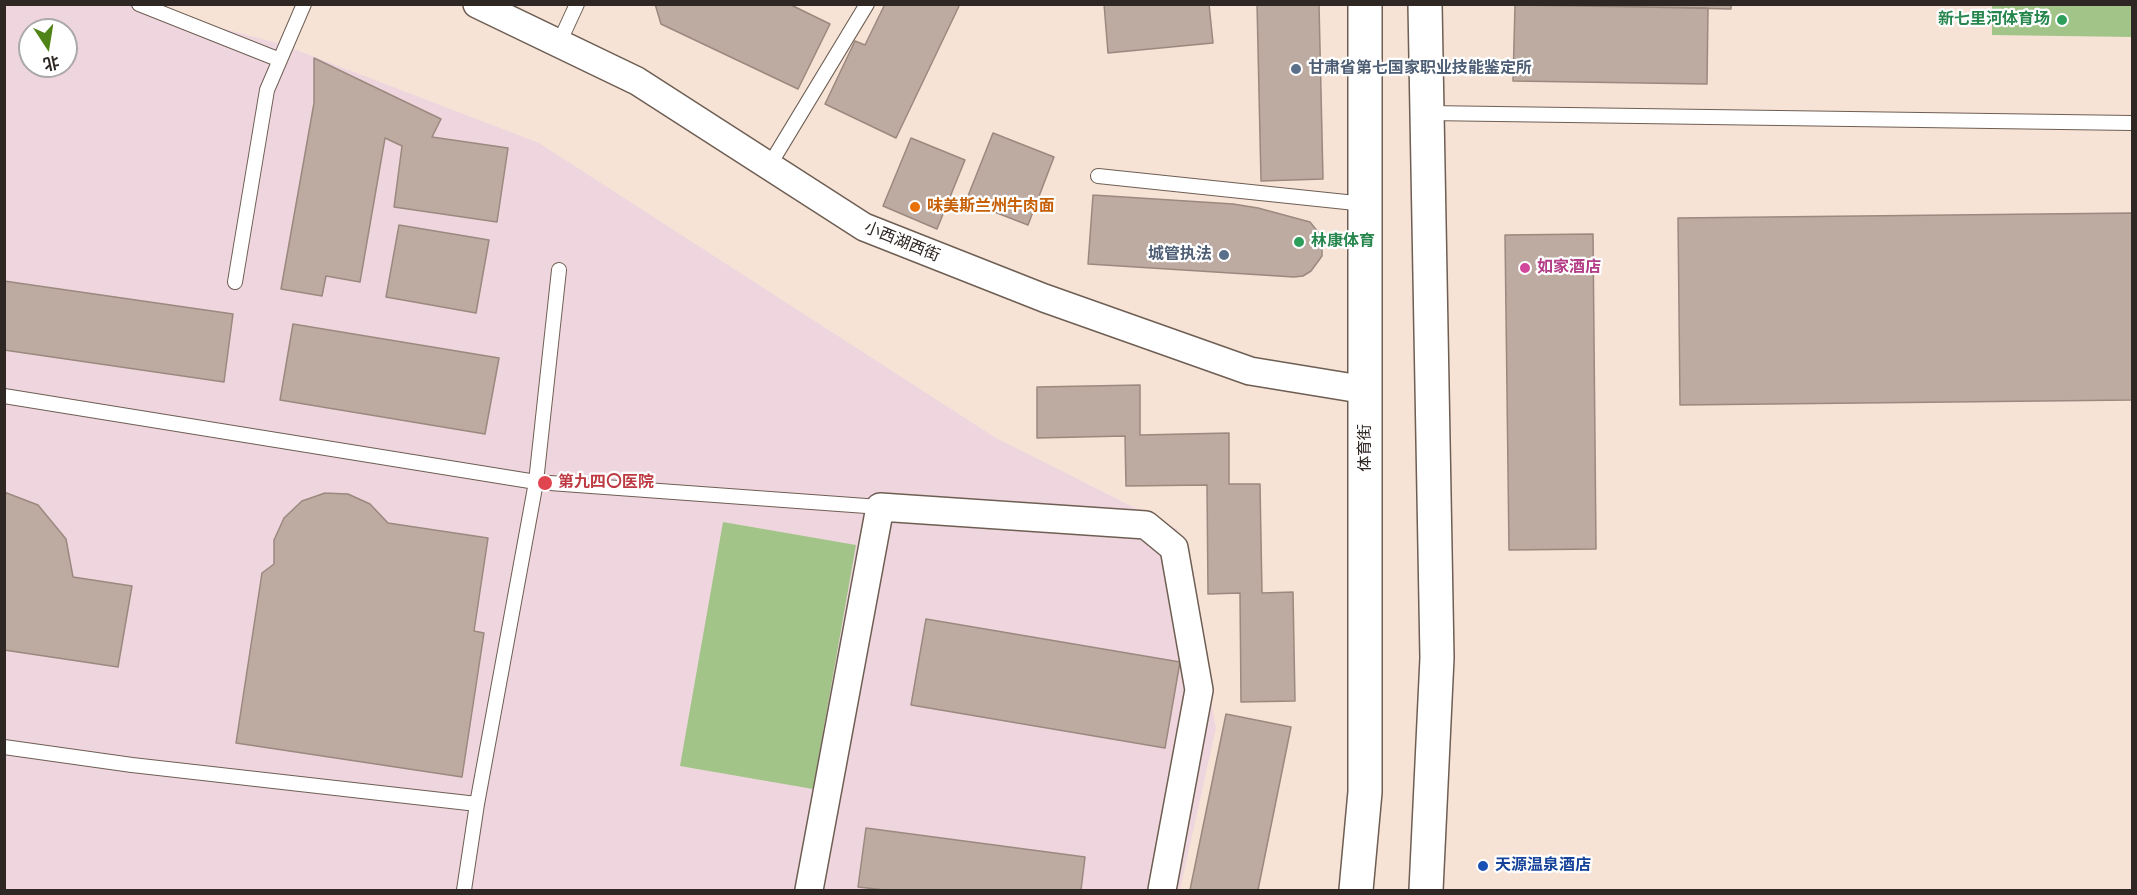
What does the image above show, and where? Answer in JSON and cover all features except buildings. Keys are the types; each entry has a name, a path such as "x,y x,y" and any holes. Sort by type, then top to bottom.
{"street":[{"name":"小西湖西街","path":"477,4 637,81 864,227 1044,298 1250,371 1366,390"},
{"name":"体育街","path":"1356,891 1365,792 1365,4"},
{"path":"1425,4 1437,658 1426,891"},
{"path":"809,891 880,507 1146,525 1174,548 1199,690 1162,891"}],"lane":[{"path":"139,4 280,60"},
{"path":"235,282 267,90 304,4"},
{"path":"559,44 577,4"},
{"path":"769,166 867,4"},
{"path":"1427,113 2133,123"},
{"path":"1098,176 1365,204"},
{"path":"464,891 477,804 536,482 559,270"},
{"path":"4,396 536,482 880,507"},
{"path":"4,747 132,765 477,804"}],"shaded area":[{"name":"第九四〇医院","path":"5,5 134,5 281,44 539,143 996,438 1177,529 1216,728 1180,890 5,890"}],"green space":[{"name":"新七里河体育场","path":"1992,5 2132,5 2132,37 1992,35"},
{"path":"723,522 856,545 813,789 680,766"}],"place":[{"name":"新七里河体育场","path":"2062,20"},
{"name":"甘肃省第七国家职业技能鉴定所","path":"1296,69"},
{"name":"味美斯兰州牛肉面","path":"915,207"},
{"name":"林康体育","path":"1299,242"},
{"name":"城管执法","path":"1224,255"},
{"name":"如家酒店","path":"1525,268"},
{"name":"第九四〇医院","path":"545,483"},
{"name":"天源温泉酒店","path":"1483,866"}]}
